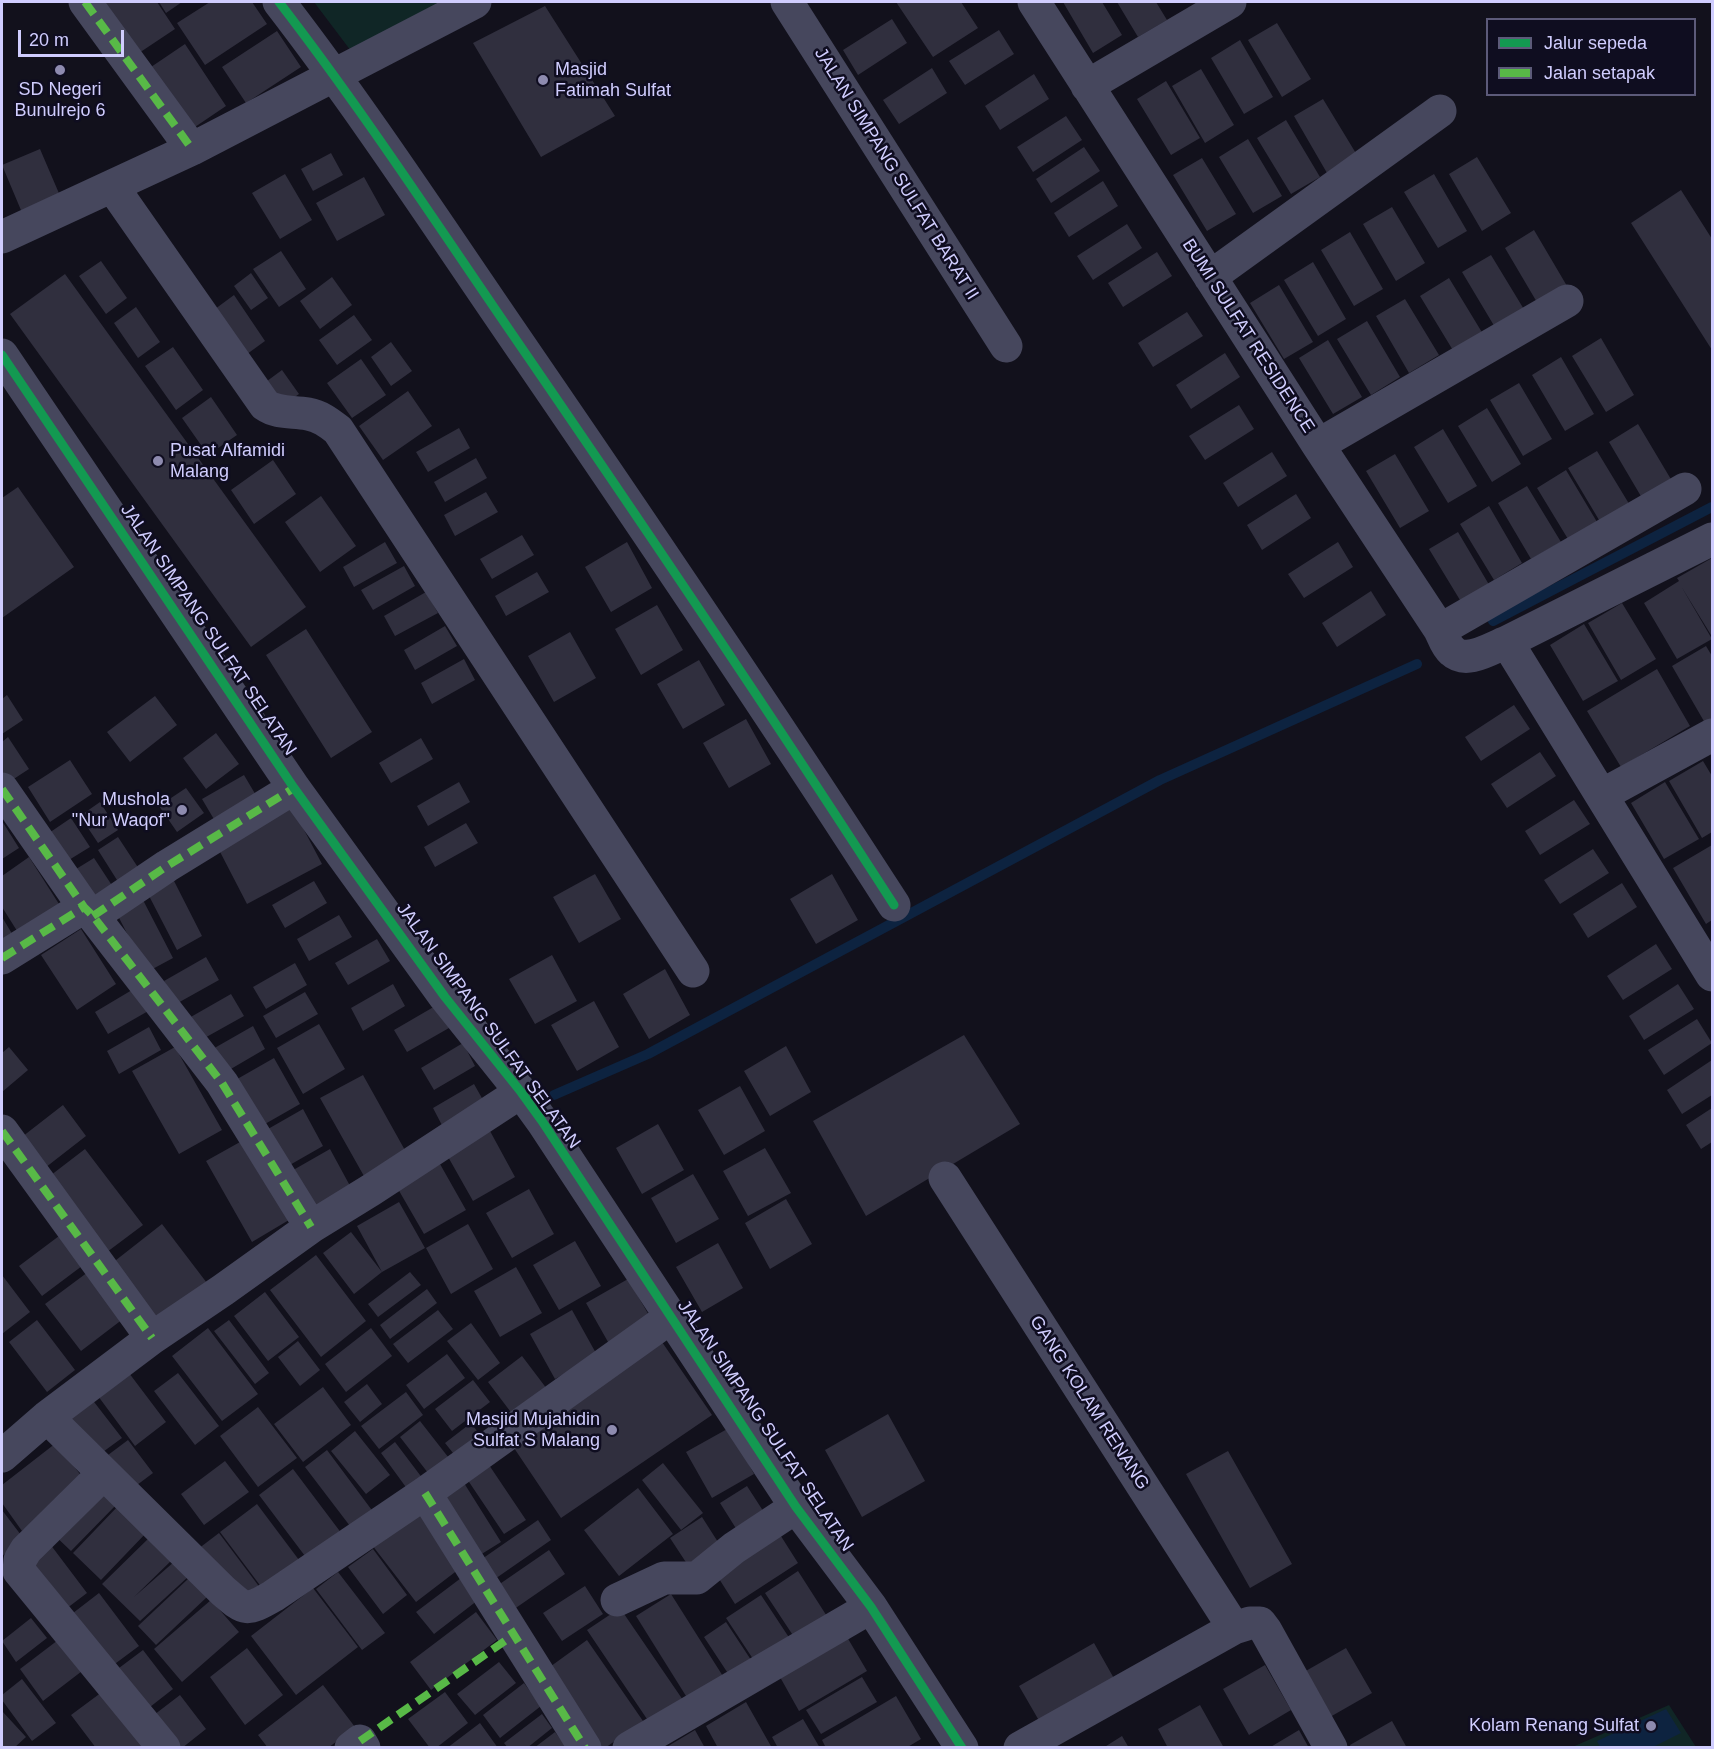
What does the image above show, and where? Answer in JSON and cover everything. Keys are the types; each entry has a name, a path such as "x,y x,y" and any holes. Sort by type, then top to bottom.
{"street":[{"path":"85,2 192,149"},
{"path":"279,2 335,75 774,721 894,905"},
{"path":"2,237 192,149 475,2"},
{"name":"JALAN SIMPANG SULFAT BARAT II","path":"787,2 1005,346"},
{"name":"BUMI SULFAT RESIDENCE","path":"1034,2 1451,650 1461,656 1472,656 1507,642"},
{"path":"1087,86 1230,2"},
{"path":"1210,277 1440,111"},
{"path":"112,186 264,405 273,411 310,414 327,421 338,430 693,971"},
{"path":"1318,445 1566,301"},
{"name":"JALAN SIMPANG SULFAT SELATAN","path":"2,355 13,396 445,997 521,1092 796,1508 871,1607 962,1748"},
{"path":"1440,630 1685,489"},
{"path":"1707,954 1602,795 1507,642 1713,539"},
{"path":"1602,795 1713,735"},
{"path":"2,958 167,866 294,788"},
{"path":"2,789 89,911 222,1083 311,1227"},
{"path":"2,1456 46,1418 152,1338 311,1227 521,1092"},
{"path":"2,1131 152,1338"},
{"name":"GANG KOLAM RENANG","path":"945,1178 1234,1628"},
{"path":"46,1418 222,1590 240,1606 249,1608 273,1596 425,1493 671,1317"},
{"path":"103,1474 27,1550 20,1560 19,1571 164,1748"},
{"path":"425,1493 585,1748"},
{"path":"617,1600 664,1578 697,1578 734,1548 796,1508"},
{"path":"629,1748 871,1607"},
{"path":"1020,1748 1234,1628 1250,1623 1260,1623 1266,1631 1332,1748"},
{"path":"351,1748 360,1742 364,1748"}],"green space":[{"path":"314,2 446,2 351,51"},
{"name":"Kolam Renang Sulfat","path":"1669,1705 1696,1747 1570,1748"}],"water":[{"name":"Kolam Renang Sulfat","path":"1666,1709 1681,1733 1653,1747 1600,1747 1597,1741"}],"building":[{"path":"100,2 157,2 175,29 136,55"},
{"path":"159,2 182,2 166,13"},
{"path":"210,2 252,2 267,24 205,65 177,23"},
{"path":"896,2 961,2 978,28 933,57"},
{"path":"1063,2 1102,2 1122,35 1093,53"},
{"path":"1117,2 1156,2 1167,20 1138,37"},
{"name":"Masjid Fatimah Sulfat","path":"545,6 615,116 541,157 473,43"},
{"path":"892,19 907,43 858,75 843,50"},
{"path":"1277,23 1311,79 1282,97 1248,40"},
{"path":"999,30 1014,54 965,85 949,61"},
{"path":"277,31 301,67 246,103 222,67"},
{"path":"1240,40 1273,97 1244,114 1211,58"},
{"path":"185,44 226,106 192,129 151,67"},
{"path":"932,68 947,93 899,124 883,100"},
{"path":"1201,69 1234,125 1205,143 1172,86"},
{"path":"1034,74 1049,99 1000,130 985,106"},
{"path":"1166,81 1200,138 1171,155 1137,99"},
{"path":"1323,99 1357,155 1327,173 1294,116"},
{"path":"1066,116 1082,140 1033,172 1017,147"},
{"path":"1286,120 1320,177 1291,194 1257,138"},
{"path":"1248,139 1282,196 1253,213 1219,157"},
{"path":"1084,147 1100,171 1051,203 1036,179"},
{"path":"40,149 61,198 23,215 2,165"},
{"path":"331,153 343,175 313,191 301,169"},
{"path":"1477,157 1511,213 1482,231 1449,174"},
{"path":"1202,158 1236,214 1207,231 1173,175"},
{"path":"285,174 312,220 280,239 252,193"},
{"path":"1434,174 1467,231 1438,248 1404,192"},
{"path":"364,177 385,215 337,241 316,203"},
{"path":"1103,181 1118,206 1069,237 1054,213"},
{"path":"1681,190 1712,239 1712,350 1631,223"},
{"path":"1392,207 1425,263 1396,281 1363,224"},
{"path":"1127,224 1142,248 1093,280 1077,256"},
{"path":"1534,230 1567,286 1538,304 1505,248"},
{"path":"1350,232 1383,289 1354,306 1321,250"},
{"path":"281,251 306,289 279,307 253,269"},
{"path":"1157,252 1172,276 1123,307 1108,283"},
{"path":"1491,255 1525,311 1496,329 1462,272"},
{"path":"101,261 127,298 106,314 79,276"},
{"path":"1313,262 1346,319 1318,336 1284,280"},
{"path":"251,273 268,298 251,310 234,286"},
{"name":"Pusat Alfamidi Malang","path":"65,274 306,607 251,647 10,314"},
{"path":"332,277 352,305 320,329 300,301"},
{"path":"1449,278 1483,334 1454,352 1420,296"},
{"path":"1279,285 1313,342 1284,359 1250,303"},
{"path":"234,295 265,341 243,357 211,312"},
{"path":"1405,299 1439,355 1409,373 1376,316"},
{"path":"136,307 160,342 138,358 114,323"},
{"path":"1187,312 1203,336 1153,367 1138,343"},
{"path":"354,315 372,340 337,365 319,340"},
{"path":"1367,321 1400,377 1371,395 1337,339"},
{"path":"1601,338 1634,395 1606,412 1572,356"},
{"path":"1328,340 1362,397 1333,414 1299,358"},
{"path":"391,342 412,371 391,386 371,357"},
{"path":"173,347 203,390 176,410 145,366"},
{"path":"1225,353 1240,377 1191,409 1176,385"},
{"path":"1561,357 1594,414 1565,431 1532,375"},
{"path":"361,359 386,395 352,418 327,383"},
{"path":"282,370 299,394 279,408 263,384"},
{"path":"1519,383 1552,439 1523,456 1490,400"},
{"path":"408,391 432,426 383,460 359,426"},
{"path":"211,397 237,435 208,455 182,418"},
{"path":"1239,405 1254,429 1205,460 1189,436"},
{"path":"1487,408 1521,464 1492,482 1458,426"},
{"path":"1638,424 1672,481 1642,498 1609,442"},
{"path":"459,428 470,448 428,472 416,452"},
{"path":"1443,429 1477,486 1448,503 1414,447"},
{"path":"1597,451 1631,507 1602,525 1568,468"},
{"path":"1272,452 1287,476 1238,507 1223,483"},
{"path":"1395,454 1429,511 1400,528 1366,471"},
{"path":"476,458 487,478 445,502 434,482"},
{"path":"273,460 296,494 254,524 231,490"},
{"path":"1566,470 1600,527 1571,544 1537,488"},
{"path":"1527,486 1561,542 1531,559 1498,503"},
{"path":"18,487 74,567 2,618 2,498"},
{"path":"486,492 498,512 455,536 444,515"},
{"path":"1296,494 1311,518 1262,550 1247,525"},
{"path":"321,496 356,546 320,572 285,522"},
{"path":"1489,506 1522,563 1494,580 1460,524"},
{"path":"1458,532 1491,588 1463,605 1429,549"},
{"path":"522,535 534,555 492,579 480,559"},
{"path":"385,542 397,563 354,587 343,567"},
{"path":"627,542 652,588 611,612 585,567"},
{"path":"1338,542 1353,567 1304,598 1288,574"},
{"path":"1712,558 1711,635 1681,586 1712,639 1677,659 1644,603 1679,581 1677,578"},
{"path":"404,566 415,586 373,610 361,590"},
{"path":"537,572 549,592 506,616 495,596"},
{"path":"1371,591 1386,615 1337,647 1322,623"},
{"path":"426,592 438,613 395,636 384,616"},
{"path":"1622,603 1656,659 1621,680 1588,623"},
{"path":"657,605 683,650 641,675 615,629"},
{"path":"1584,624 1618,681 1583,701 1550,645"},
{"path":"445,626 457,646 415,670 404,650"},
{"path":"306,629 372,732 331,758 266,655"},
{"path":"570,632 596,678 554,702 528,656"},
{"path":"1706,646 1712,656 1712,718 1705,723 1672,666"},
{"path":"464,659 475,680 432,704 421,683"},
{"path":"699,660 725,705 683,729 657,684"},
{"path":"1657,669 1690,726 1621,767 1587,711"},
{"path":"7,695 23,720 2,734 2,699"},
{"path":"155,696 177,725 130,762 107,732"},
{"path":"1514,705 1530,729 1481,761 1465,737"},
{"path":"746,719 771,764 729,788 703,743"},
{"path":"216,733 239,764 206,789 183,758"},
{"path":"8,737 29,769 6,784 2,778 2,742"},
{"path":"421,738 433,759 391,783 379,763"},
{"path":"1540,752 1556,776 1507,808 1491,784"},
{"path":"70,760 92,794 50,822 28,787"},
{"path":"1703,761 1712,776 1712,832 1702,838 1669,781"},
{"path":"244,775 257,797 215,821 202,799"},
{"path":"459,782 470,802 428,826 417,806"},
{"path":"1665,782 1699,839 1664,859 1631,803"},
{"name":"Mushola \"Nur Waqof\"","path":"186,788 204,813 177,832 159,806"},
{"path":"1574,800 1590,824 1540,855 1525,831"},
{"path":"100,802 118,830 98,843 80,816"},
{"path":"292,807 322,864 247,904 217,846"},
{"path":"71,818 90,847 64,863 46,835"},
{"path":"2,821 19,848 2,859"},
{"path":"466,823 478,843 435,867 424,847"},
{"path":"118,837 143,875 122,888 98,850"},
{"path":"1712,845 1712,920 1706,924 1673,868"},
{"path":"1593,849 1609,873 1560,904 1544,880"},
{"path":"29,857 66,915 24,942 2,907 2,876"},
{"path":"94,858 115,890 90,907 68,874"},
{"path":"595,874 621,919 579,943 553,897"},
{"path":"832,874 858,920 816,944 790,899"},
{"path":"173,879 202,936 177,950 147,892"},
{"path":"314,881 327,903 285,928 272,905"},
{"path":"1622,883 1637,907 1588,938 1573,914"},
{"path":"143,900 173,958 147,972 117,914"},
{"path":"339,915 352,937 309,961 297,939"},
{"path":"2,917 17,942 2,952"},
{"path":"81,929 116,984 77,1010 41,955"},
{"path":"377,939 390,961 348,985 335,963"},
{"path":"1656,944 1672,969 1623,1000 1607,976"},
{"path":"552,955 577,1001 535,1024 509,979"},
{"path":"206,957 219,980 176,1004 164,981"},
{"path":"295,963 307,985 266,1009 253,987"},
{"path":"665,969 690,1015 649,1039 623,994"},
{"path":"393,984 405,1006 363,1031 351,1008"},
{"path":"1678,984 1694,1009 1644,1040 1629,1016"},
{"path":"137,987 150,1010 108,1034 95,1012"},
{"path":"305,992 318,1014 276,1038 263,1016"},
{"path":"231,994 244,1016 201,1040 189,1018"},
{"path":"594,1001 619,1047 577,1071 551,1025"},
{"path":"437,1005 449,1028 407,1052 394,1030"},
{"path":"1697,1019 1712,1043 1664,1075 1648,1050"},
{"path":"319,1024 345,1069 303,1094 277,1048"},
{"path":"253,1026 265,1049 224,1073 211,1050"},
{"path":"149,1027 161,1050 119,1074 107,1051"},
{"path":"964,1035 1020,1124 866,1216 813,1121"},
{"path":"463,1043 475,1066 434,1090 421,1068"},
{"path":"786,1046 811,1092 770,1116 744,1071"},
{"path":"9,1047 28,1070 2,1092 2,1053"},
{"path":"175,1047 222,1130 179,1154 132,1071"},
{"path":"274,1058 300,1104 258,1128 232,1082"},
{"path":"1712,1060 1712,1095 1682,1114 1667,1090"},
{"path":"363,1075 411,1161 369,1185 320,1098"},
{"path":"474,1084 487,1107 445,1131 433,1108"},
{"path":"740,1086 765,1131 724,1155 698,1110"},
{"path":"63,1105 86,1136 41,1171 18,1140"},
{"path":"1712,1108 1712,1142 1701,1149 1686,1125"},
{"path":"303,1109 323,1146 281,1170 261,1133"},
{"path":"658,1124 684,1170 642,1194 616,1148"},
{"path":"490,1131 515,1177 473,1201 447,1155"},
{"path":"249,1137 294,1217 252,1242 206,1161"},
{"path":"765,1148 791,1193 748,1216 723,1171"},
{"path":"85,1149 143,1225 99,1258 42,1182"},
{"path":"330,1149 355,1195 313,1219 288,1173"},
{"path":"440,1164 466,1210 424,1234 398,1189"},
{"path":"693,1174 719,1219 676,1243 651,1198"},
{"path":"529,1189 554,1234 512,1258 486,1213"},
{"path":"786,1199 812,1244 770,1269 745,1223"},
{"path":"399,1202 425,1248 382,1272 357,1226"},
{"path":"162,1224 210,1287 159,1326 111,1264"},
{"path":"468,1224 493,1269 451,1294 426,1248"},
{"path":"351,1232 382,1272 354,1294 323,1253"},
{"path":"59,1236 82,1266 42,1296 19,1266"},
{"path":"575,1241 601,1286 559,1310 533,1265"},
{"path":"718,1243 743,1288 702,1312 676,1267"},
{"path":"316,1255 366,1321 321,1357 270,1290"},
{"path":"516,1267 542,1313 500,1337 474,1291"},
{"path":"88,1272 123,1319 81,1351 45,1304"},
{"path":"410,1272 421,1285 378,1317 368,1304"},
{"path":"2,1275 30,1312 2,1334"},
{"path":"628,1279 654,1324 612,1349 586,1303"},
{"path":"427,1289 437,1303 390,1339 380,1325"},
{"path":"265,1292 299,1337 268,1361 234,1316"},
{"path":"438,1310 453,1329 408,1363 393,1344"},
{"path":"572,1310 597,1355 555,1379 530,1334"},
{"path":"37,1320 75,1370 47,1392 9,1342"},
{"path":"229,1320 269,1373 255,1384 214,1331"},
{"path":"471,1323 500,1363 478,1380 447,1341"},
{"path":"208,1328 258,1394 222,1421 172,1356"},
{"path":"371,1328 392,1356 346,1392 325,1364"},
{"path":"298,1341 320,1370 300,1386 278,1357"},
{"name":"Masjid Mujahidin Sulfat S Malang","path":"662,1342 712,1415 561,1518 512,1445"},
{"path":"447,1354 465,1378 424,1409 406,1385"},
{"path":"522,1356 547,1389 513,1415 488,1382"},
{"path":"129,1373 166,1422 135,1446 98,1396"},
{"path":"178,1373 219,1426 195,1445 154,1391"},
{"path":"473,1380 490,1402 452,1431 435,1409"},
{"path":"367,1384 382,1404 360,1422 344,1402"},
{"path":"323,1387 351,1425 303,1462 274,1424"},
{"path":"406,1392 423,1415 379,1449 361,1426"},
{"path":"91,1398 122,1438 96,1457 66,1417"},
{"path":"258,1407 297,1458 258,1487 220,1436"},
{"path":"888,1414 925,1481 862,1517 825,1450"},
{"path":"420,1421 452,1462 432,1478 400,1437"},
{"path":"471,1423 483,1439 457,1458 445,1443"},
{"path":"729,1428 754,1474 712,1498 686,1452"},
{"path":"355,1431 390,1475 366,1494 331,1451"},
{"path":"128,1440 153,1473 129,1491 104,1458"},
{"path":"395,1442 423,1479 408,1490 381,1453"},
{"path":"56,1443 86,1482 22,1531 2,1503 2,1485"},
{"path":"327,1450 374,1513 353,1530 305,1467"},
{"path":"1228,1451 1292,1564 1250,1588 1186,1474"},
{"path":"225,1461 249,1492 204,1525 181,1494"},
{"path":"487,1462 526,1520 504,1534 465,1476"},
{"path":"663,1463 703,1513 681,1530 642,1480"},
{"path":"293,1469 342,1534 308,1560 259,1495"},
{"path":"459,1475 501,1542 472,1560 430,1494"},
{"path":"96,1486 116,1505 71,1551 51,1532"},
{"path":"747,1486 769,1520 742,1538 720,1503"},
{"path":"638,1488 673,1534 619,1576 584,1530"},
{"path":"257,1504 302,1564 265,1592 220,1532"},
{"path":"119,1505 147,1532 101,1580 73,1553"},
{"path":"420,1509 463,1566 416,1602 372,1545"},
{"path":"2,1510 24,1539 2,1556"},
{"path":"702,1517 725,1553 693,1573 670,1538"},
{"path":"538,1520 551,1540 492,1581 479,1561"},
{"path":"219,1533 261,1589 240,1605 198,1549"},
{"path":"779,1533 798,1563 735,1604 716,1574"},
{"path":"152,1535 174,1558 134,1597 175,1561 189,1576 140,1621 102,1584"},
{"path":"50,1544 87,1593 58,1615 21,1566"},
{"path":"373,1549 407,1595 383,1614 348,1567"},
{"path":"549,1550 565,1574 507,1614 491,1590"},
{"path":"798,1571 830,1621 798,1643 765,1593"},
{"path":"338,1572 385,1633 362,1650 316,1589"},
{"path":"465,1575 482,1597 434,1634 416,1612"},
{"path":"189,1578 207,1597 156,1645 138,1626"},
{"path":"585,1586 603,1614 562,1641 543,1613"},
{"path":"313,1588 358,1647 296,1695 251,1636"},
{"path":"99,1593 139,1646 104,1672 64,1620"},
{"path":"671,1594 726,1681 691,1704 636,1616"},
{"path":"761,1595 792,1642 757,1665 726,1618"},
{"path":"211,1600 239,1632 182,1682 154,1649"},
{"path":"620,1608 685,1703 651,1725 587,1630"},
{"path":"476,1612 497,1640 431,1690 410,1662"},
{"path":"31,1618 47,1638 16,1662 2,1641"},
{"path":"726,1622 755,1666 733,1681 704,1637"},
{"path":"62,1637 86,1668 43,1701 20,1669"},
{"path":"847,1637 867,1671 799,1711 780,1677"},
{"path":"587,1640 643,1721 605,1748 601,1748 547,1669"},
{"path":"1094,1643 1120,1689 1045,1731 1019,1686"},
{"path":"247,1648 283,1695 245,1725 210,1677"},
{"path":"1346,1648 1372,1693 1330,1717 1304,1672"},
{"path":"143,1650 173,1689 141,1714 111,1674"},
{"path":"499,1662 516,1683 475,1715 457,1694"},
{"path":"1265,1665 1291,1710 1249,1735 1223,1689"},
{"path":"862,1677 877,1702 821,1734 806,1710"},
{"path":"22,1679 56,1723 32,1741 2,1700 2,1695"},
{"path":"524,1683 541,1706 500,1738 483,1715"},
{"path":"323,1685 355,1727 328,1748 268,1748 258,1735"},
{"path":"102,1692 144,1748 96,1748 71,1715"},
{"path":"445,1692 468,1723 436,1748 430,1748 408,1719"},
{"path":"180,1695 206,1729 182,1748 172,1748 150,1718"},
{"path":"896,1696 921,1739 906,1748 826,1748 822,1740"},
{"path":"746,1702 772,1748 718,1748 706,1726"},
{"path":"1200,1705 1224,1748 1168,1748 1158,1729"},
{"path":"2,1711 26,1737 14,1748 2,1748"},
{"path":"542,1714 552,1728 527,1748 508,1748 504,1743"},
{"path":"803,1719 820,1748 778,1748 772,1737"},
{"path":"1392,1721 1407,1748 1351,1748 1350,1745"},
{"path":"480,1723 498,1748 447,1748"},
{"path":"695,1730 705,1748 665,1748"},
{"path":"1299,1730 1309,1748 1269,1748"},
{"path":"555,1732 567,1748 534,1748"},
{"path":"1122,1736 1129,1748 1103,1748"}],"waterway":[{"path":"1493,621 1712,507"},
{"path":"554,1095 648,1054 1160,780 1417,664"}],"marked path":[{"path":"85,2 192,149"},
{"path":"93,916 167,866 294,788"},
{"path":"2,789 84,907 222,1083 311,1227"},
{"path":"2,958 84,907"},
{"path":"2,1131 152,1338"},
{"path":"425,1493 585,1748"},
{"path":"360,1741 515,1634"}],"cycle path":[{"path":"279,2 375,133 667,561 894,905"},
{"path":"2,355 294,788 445,997 542,1121 796,1507 871,1607 962,1748"}],"place":[{"name":"SD Negeri Bunulrejo 6","path":"60,70"},
{"name":"Masjid Fatimah Sulfat","path":"543,80"},
{"name":"Pusat Alfamidi Malang","path":"158,461"},
{"name":"Mushola \"Nur Waqof\"","path":"182,810"},
{"name":"Masjid Mujahidin Sulfat S Malang","path":"612,1430"},
{"name":"Kolam Renang Sulfat","path":"1651,1726"}]}
